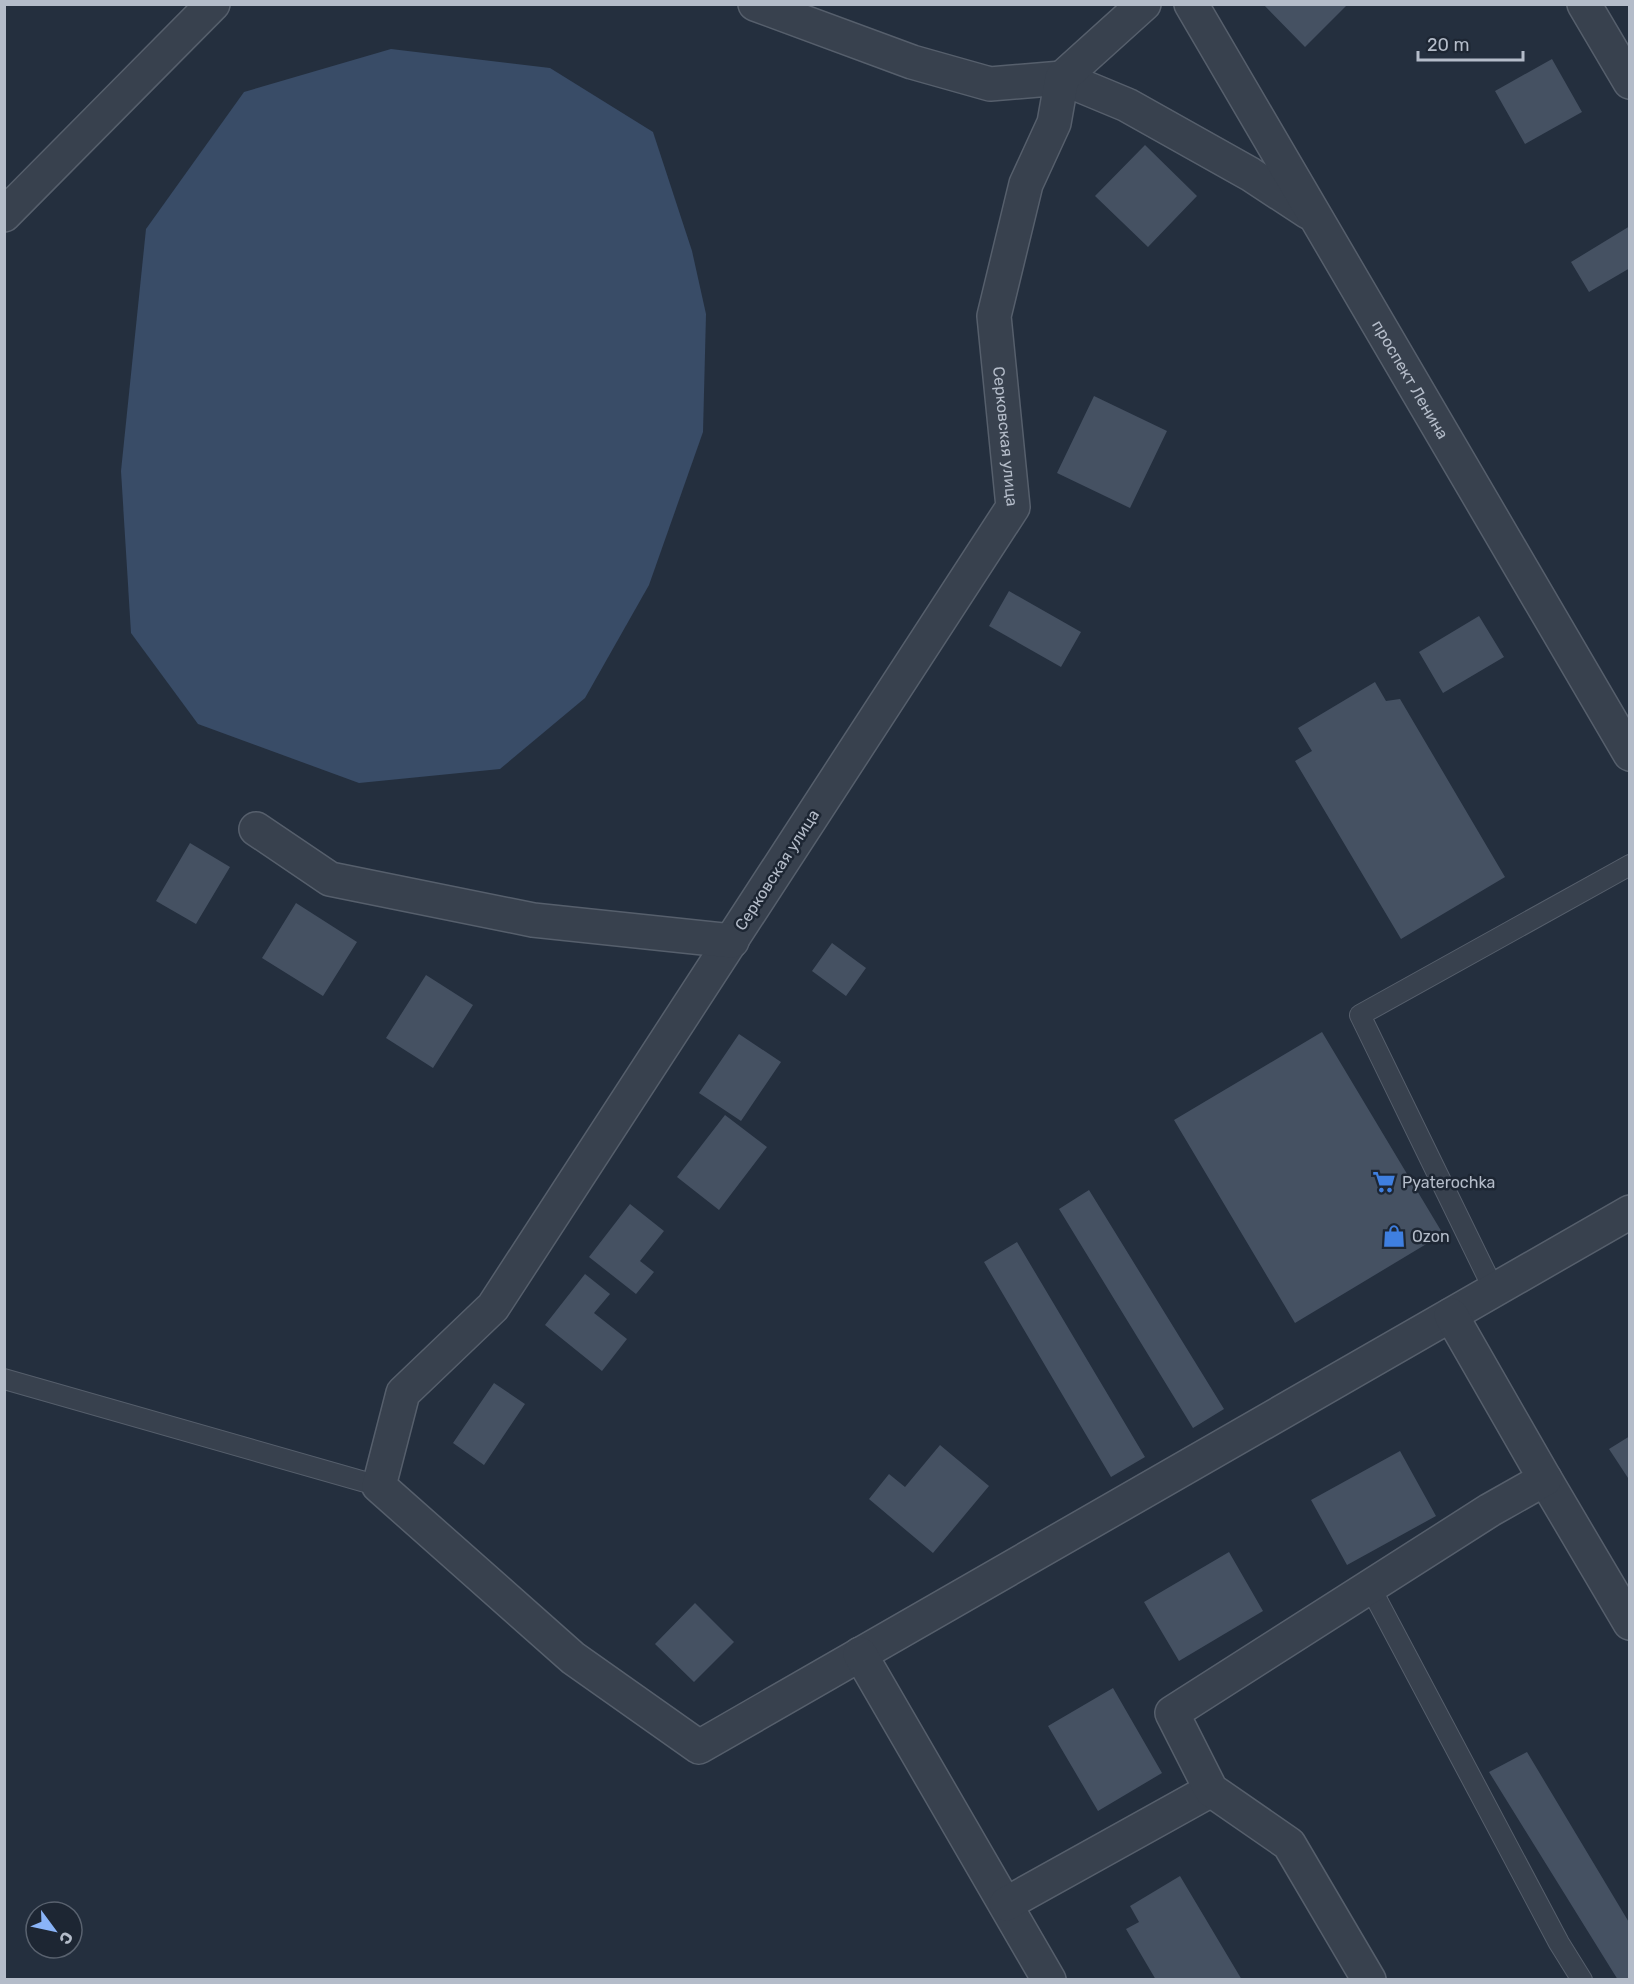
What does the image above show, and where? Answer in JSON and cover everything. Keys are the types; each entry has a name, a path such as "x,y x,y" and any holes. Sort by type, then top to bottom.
{"street":[{"path":"4,215 213,4"},
{"path":"755,4 912,62 990,84 1062,78 1127,105 1250,174 1314,215"},
{"path":"1062,78 1144,4"},
{"name":"проспект Ленина","path":"1191,4 1629,754"},
{"path":"1584,4 1629,82"},
{"name":"Серковская улица","path":"379,1486 403,1393 493,1307 1013,507 994,316 1026,184 1054,123 1062,78"},
{"name":"Серковская улица","path":"256,829 330,879 533,920 732,940"},
{"path":"379,1486 573,1658 699,1747 1629,1212"},
{"path":"1451,1315 1629,1623"},
{"path":"1369,1980 1289,1844 1211,1790 1172,1713 1490,1510 1545,1479"},
{"path":"860,1654 1049,1980"},
{"path":"1005,1904 1211,1790"}],"lane":[{"path":"1494,1290 1360,1015 1629,865"},
{"path":"4,1379 379,1486"},
{"path":"1370,1587 1559,1943 1582,1980"}],"water":[{"path":"391,49 550,68 653,132 692,251 706,314 703,432 649,585 585,698 500,769 359,783 198,724 131,633 121,471 146,229 244,92"}],"building":[{"path":"1263,4 1348,4 1305,47"},
{"path":"1552,59 1582,112 1525,144 1495,91"},
{"path":"1145,145 1197,196 1148,247 1095,196"},
{"path":"1630,226 1630,268 1589,292 1571,262"},
{"path":"1094,396 1167,431 1130,508 1057,473"},
{"path":"1009,591 1081,632 1061,667 989,626"},
{"path":"1479,616 1504,657 1443,693 1419,652"},
{"path":"1375,682 1386,701 1400,699 1505,877 1401,939 1295,761 1312,751 1298,728"},
{"path":"190,843 230,867 196,924 156,901"},
{"path":"296,903 357,942 323,996 262,958"},
{"path":"832,943 866,968 846,996 812,971"},
{"path":"426,975 473,1005 433,1068 386,1038"},
{"path":"1322,1032 1443,1234 1295,1323 1174,1120"},
{"path":"739,1034 781,1062 741,1121 699,1093"},
{"path":"725,1115 767,1147 719,1210 677,1177"},
{"path":"1089,1190 1224,1409 1193,1428 1059,1209"},
{"path":"630,1204 664,1231 640,1261 654,1272 636,1294 589,1257"},
{"path":"1017,1242 1145,1457 1111,1477 984,1262"},
{"path":"585,1274 610,1294 594,1313 627,1339 602,1371 545,1325"},
{"path":"494,1383 525,1404 484,1465 453,1443"},
{"path":"1630,1436 1630,1481 1609,1449"},
{"path":"940,1445 989,1486 933,1553 869,1499 889,1474 905,1487"},
{"path":"1400,1451 1436,1516 1347,1565 1311,1500"},
{"path":"1229,1552 1263,1611 1179,1661 1144,1602"},
{"path":"695,1603 734,1642 694,1682 655,1644"},
{"path":"1113,1688 1162,1773 1098,1811 1048,1726"},
{"path":"1527,1752 1630,1924 1630,1980 1618,1980 1489,1772"},
{"path":"1180,1876 1242,1980 1156,1980 1126,1929 1139,1922 1130,1906"}],"place":[{"name":"Pyaterochka","path":"1384,1182"},
{"name":"Ozon","path":"1394,1236"}]}
